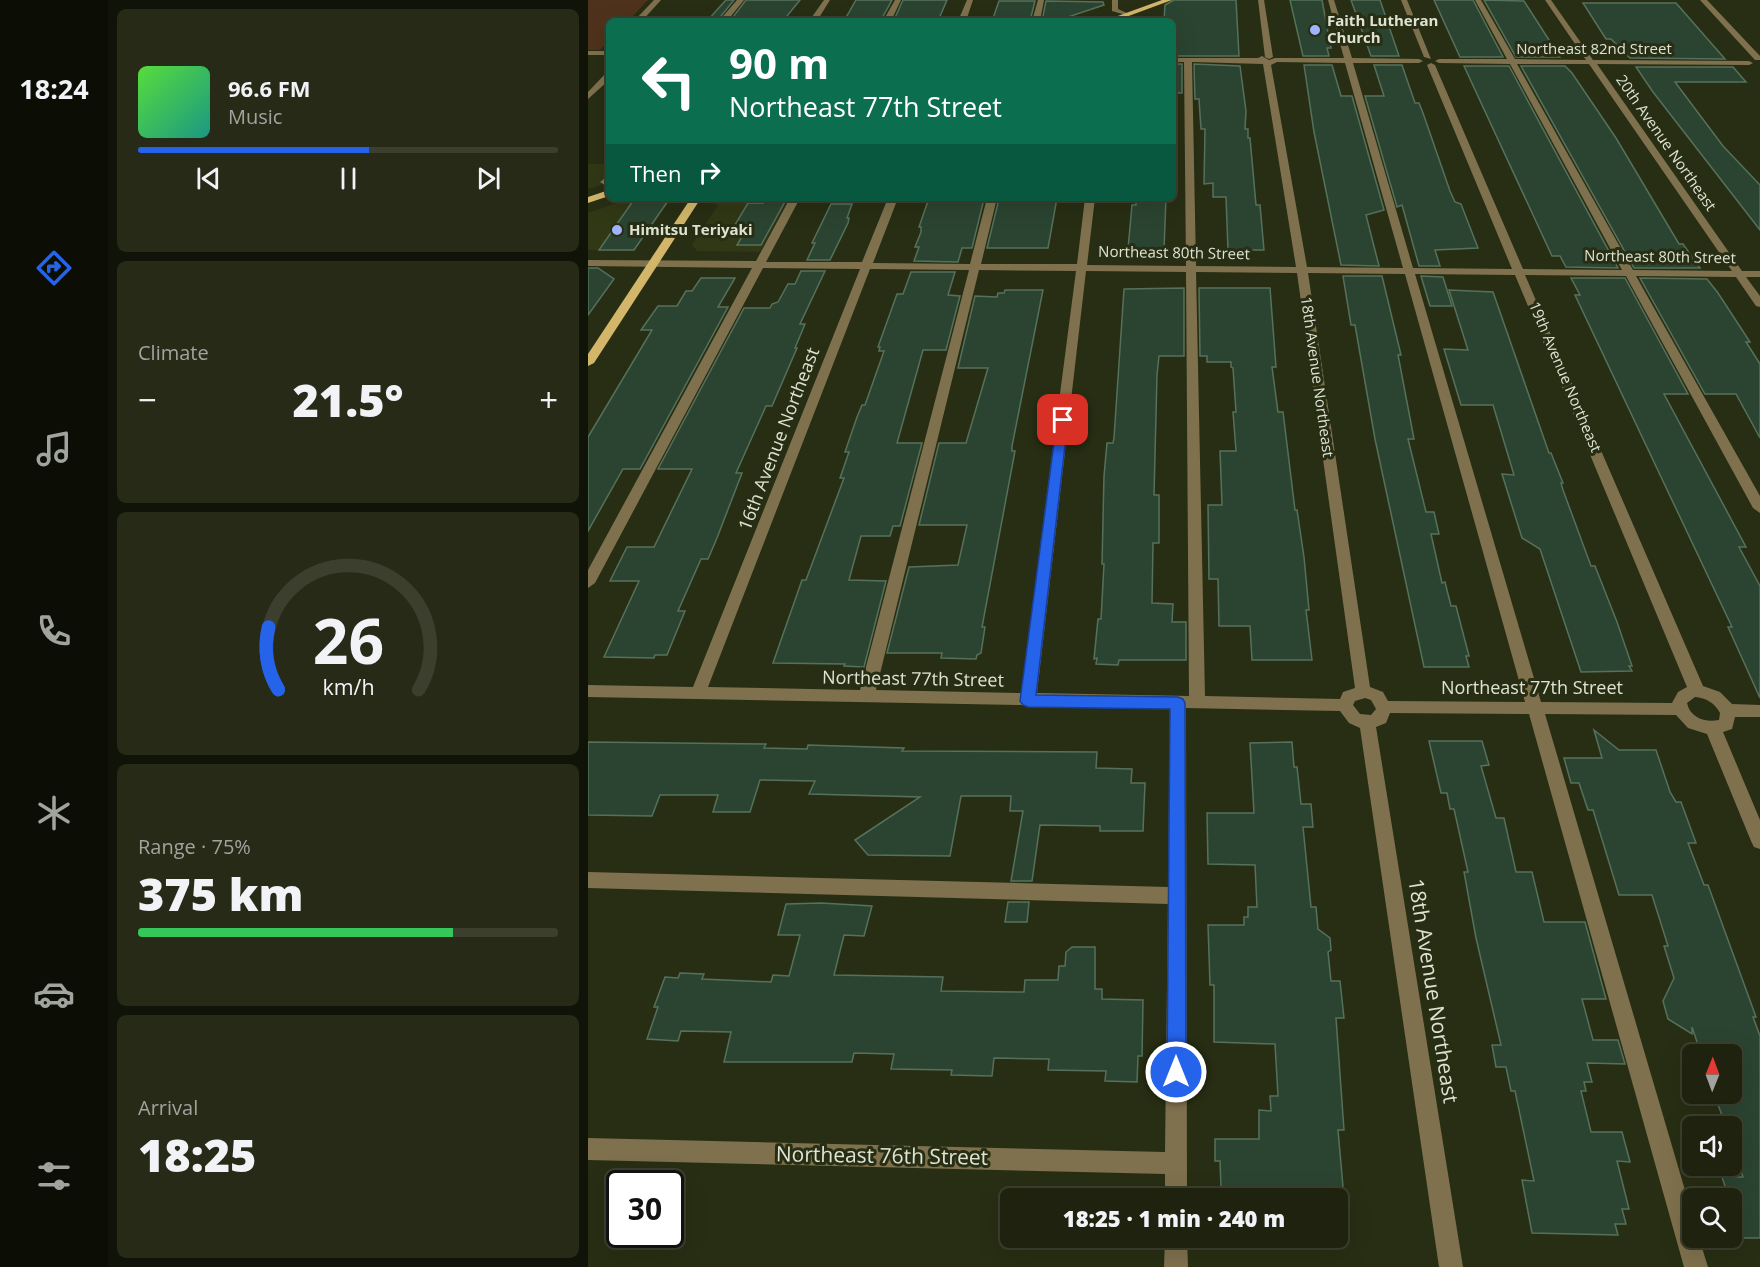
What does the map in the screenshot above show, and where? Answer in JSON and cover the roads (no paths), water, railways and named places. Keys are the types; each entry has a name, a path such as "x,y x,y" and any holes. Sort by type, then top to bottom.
{"main road":[{"path":"1117,18 1169,0"},
{"path":"588,200 606,194"},
{"path":"588,363 694,201"}],"street":[{"path":"641,18 658,0"},
{"path":"726,18 741,0"},
{"path":"815,18 827,0"},
{"path":"889,18 898,0"},
{"path":"963,18 970,0"},
{"path":"1037,18 1041,0"},
{"path":"1115,0 1114,10 1126,15"},
{"name":"18th Avenue Northeast","path":"1261,0 1268,60 1302,269 1363,692"},
{"path":"1330,0 1410,270 1696,1267"},
{"name":"19th Avenue Northeast","path":"1404,0 1697,691"},
{"path":"1478,0 1760,508"},
{"name":"20th Avenue Northeast","path":"1548,0 1760,304"},
{"path":"1703,0 1759,58"},
{"path":"588,53 606,52"},
{"path":"1759,58 1750,59 1749,63 1760,67"},
{"name":"Northeast 82nd Street","path":"1176,60 1749,63"},
{"path":"1188,60 1197,703"},
{"path":"588,97 606,78"},
{"path":"588,583 793,201"},
{"name":"16th Avenue Northeast","path":"698,693 892,201"},
{"path":"866,697 991,201"},
{"path":"1028,701 1090,201"},
{"name":"Northeast 80th Street","path":"588,263 1760,274"},
{"name":"Northeast 77th Street","path":"588,691 1028,701 1345,705"},
{"path":"1697,691 1716,696 1728,710 1726,724 1713,728 1695,724 1688,719 1680,709 1679,701 1682,696 1697,691"},
{"path":"1363,692 1377,696 1384,706 1380,718 1367,722 1355,720 1350,715 1345,705 1349,696 1363,692"},
{"path":"1176,1188 1178,703"},
{"name":"Northeast 77th Street","path":"1384,706 1680,709"},
{"path":"1728,710 1760,711"},
{"name":"18th Avenue Northeast","path":"1367,722 1451,1267"},
{"path":"1713,728 1760,841"},
{"path":"588,880 1177,896"},
{"name":"Northeast 76th Street","path":"588,1149 1175,1163"},
{"path":"1176,1248 1176,1267"}],"place":[{"name":"Faith Lutheran Church","path":"1315,30"},
{"name":"Himitsu Teriyaki","path":"617,230"}]}
